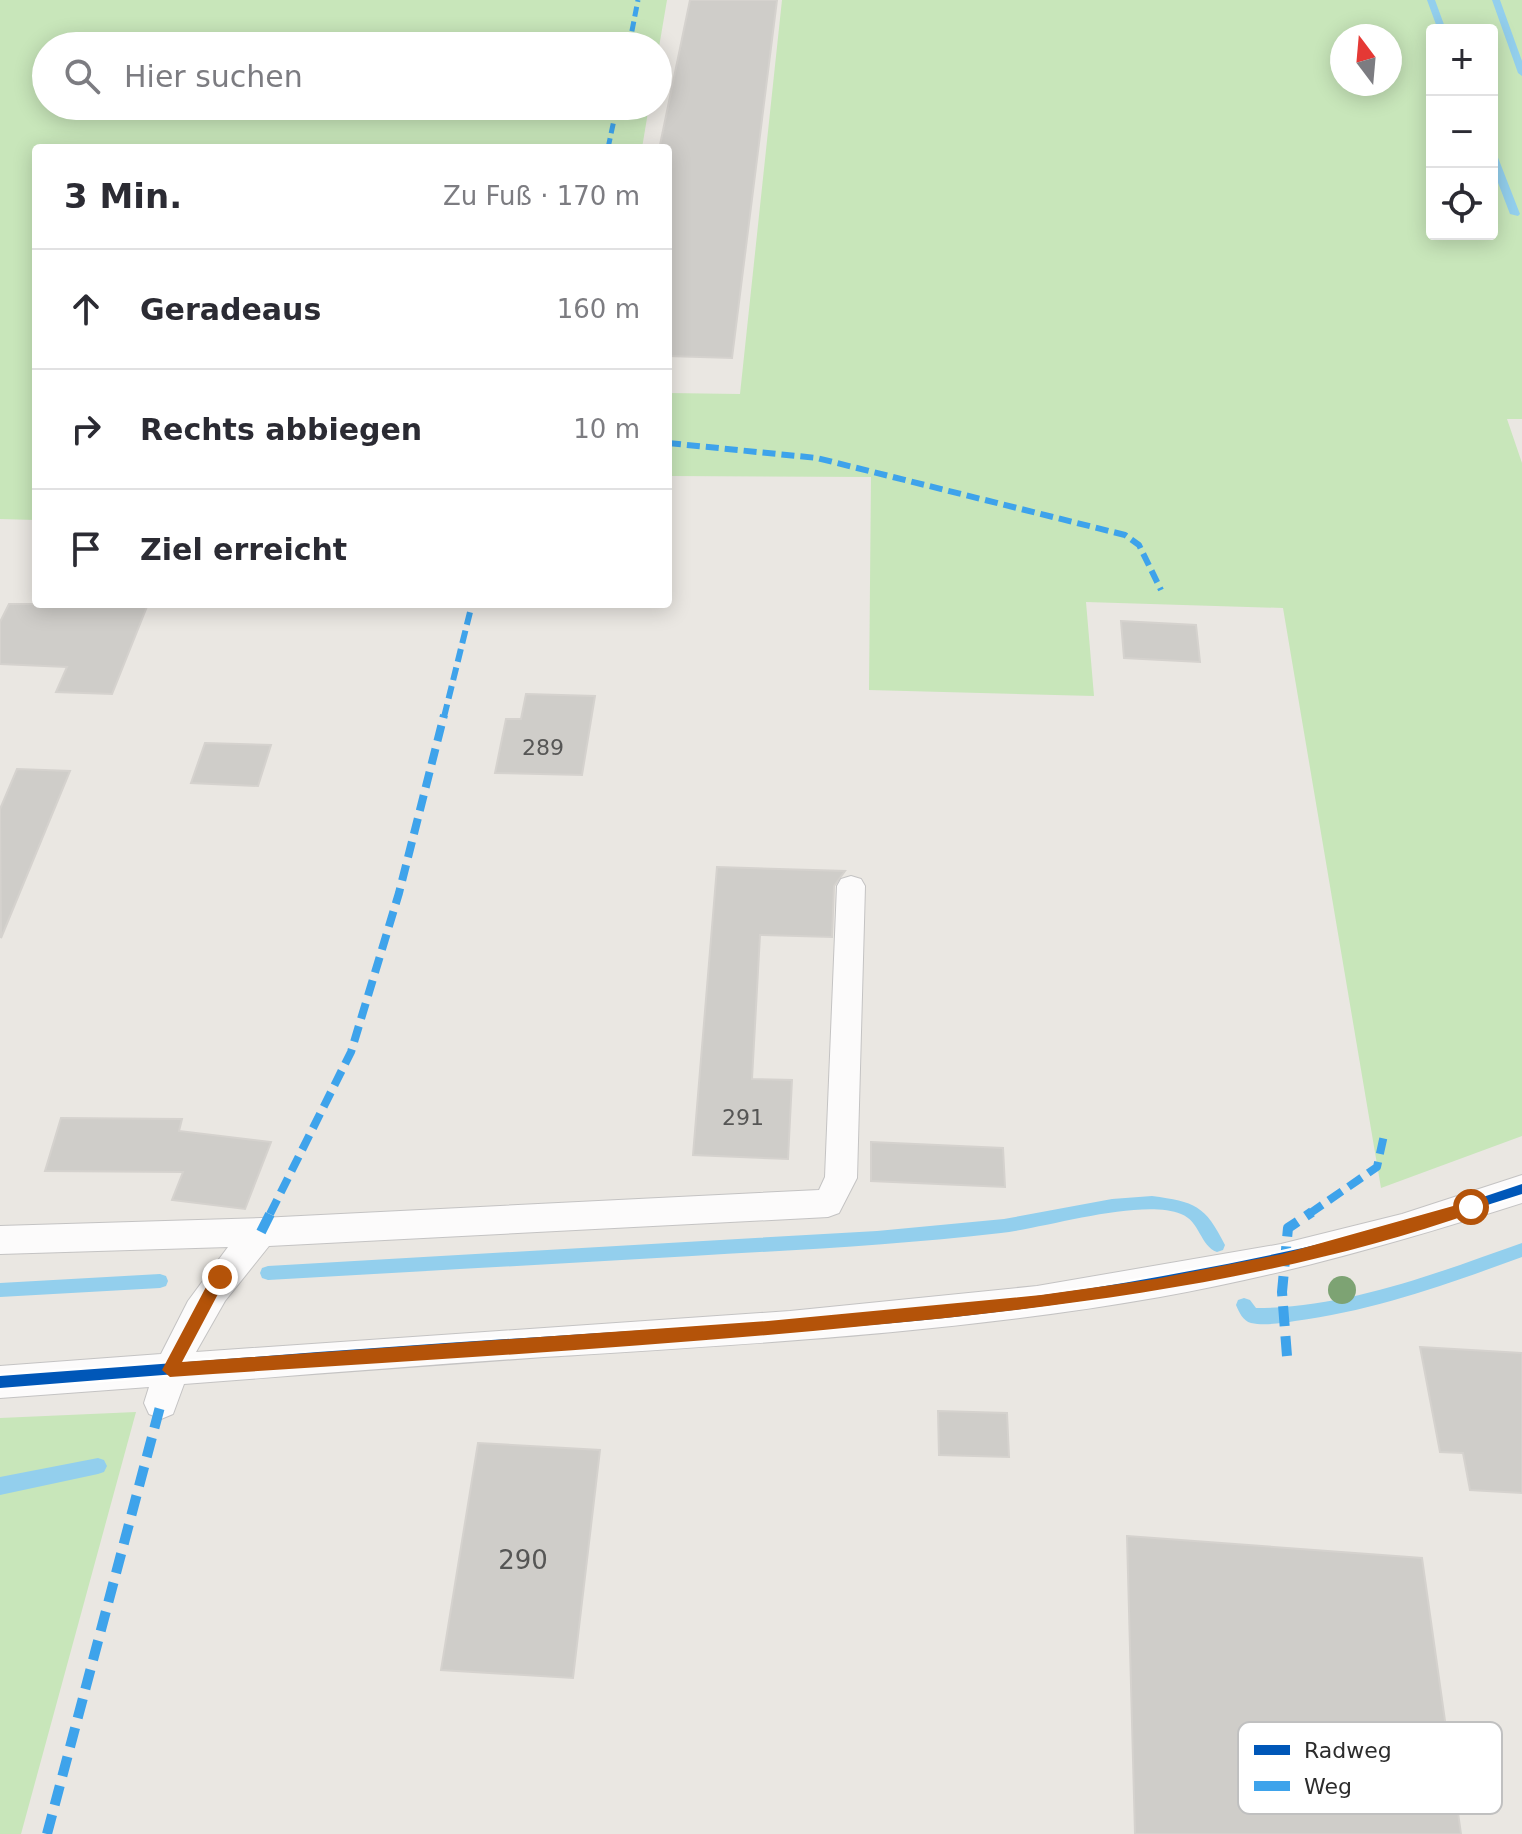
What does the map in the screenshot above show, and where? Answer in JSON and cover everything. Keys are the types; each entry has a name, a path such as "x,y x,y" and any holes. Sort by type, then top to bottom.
{"lane":[{"path":"0,1240 261,1232 828,1203 841,1178 851,886"},
{"path":"0,1382 768,1328 1041,1302 1155,1286 1282,1261 1390,1233 1522,1189"},
{"path":"161,1403 170,1370 220,1277 261,1232"}],"green space":[{"path":"0,0 667,0 662,32 32,32 32,120 647,120 643,144 32,144 32,520 0,519"},
{"path":"782,0 1522,0 1522,419 1507,419 1522,463 1522,1136 1381,1188 1283,608 1086,602 1094,696 869,690 871,477 672,476 672,393 740,394"},
{"path":"136,1412 21,1834 0,1834 0,1418"}],"building":[{"path":"690,0 777,0 732,358 672,356 672,144 660,144 665,120 672,120 672,87"},
{"path":"9,604 32,604 32,608 146,608 112,694 56,692 67,667 0,664 0,622"},
{"path":"1121,621 1196,625 1200,662 1124,658"},
{"path":"526,694 595,696 582,775 495,773 506,719 521,719"},
{"path":"205,743 271,745 258,786 191,783"},
{"path":"17,769 70,771 1,938 0,809"},
{"path":"717,867 845,871 834,886 832,937 760,935 752,1079 792,1080 788,1159 693,1155"},
{"path":"61,1118 182,1119 179,1131 271,1142 245,1209 172,1200 183,1172 45,1171"},
{"path":"871,1142 1003,1148 1005,1187 871,1181"},
{"path":"1420,1347 1522,1353 1522,1493 1470,1490 1463,1453 1440,1452"},
{"path":"938,1411 1007,1413 1009,1457 939,1455"},
{"path":"478,1443 600,1450 573,1678 441,1670"},
{"path":"1127,1536 1422,1558 1445,1722 1238,1722 1238,1814 1458,1814 1461,1834 1135,1834"}],"waterway":[{"path":"1431,0 1440,24"},
{"path":"1496,0 1522,73"},
{"path":"1497,168 1515,214"},
{"path":"268,1273 877,1238 1004,1226 1112,1206 1152,1203 1184,1207 1201,1218 1217,1245"},
{"path":"1244,1305 1252,1316 1313,1312 1387,1294 1522,1250"},
{"path":"0,1290 160,1281"},
{"path":"0,1486 98,1466"}],"marked path":[{"path":"632,32 638,0"},
{"path":"609,144 614,120"},
{"path":"672,443 817,458 1125,535 1139,545 1161,590"},
{"path":"261,1232 351,1052 399,893 471,608"},
{"path":"1287,1356 1282,1324 1282,1292 1288,1228 1377,1167 1384,1135"},
{"path":"47,1834 161,1403"}],"cycle path":[{"path":"0,1382 790,1326 1037,1301 1159,1282 1281,1258 1402,1227 1522,1189"}],"route":[{"path":"220,1277 170,1370 768,1328 1041,1302 1155,1286 1282,1261 1390,1233 1471,1207"}]}
